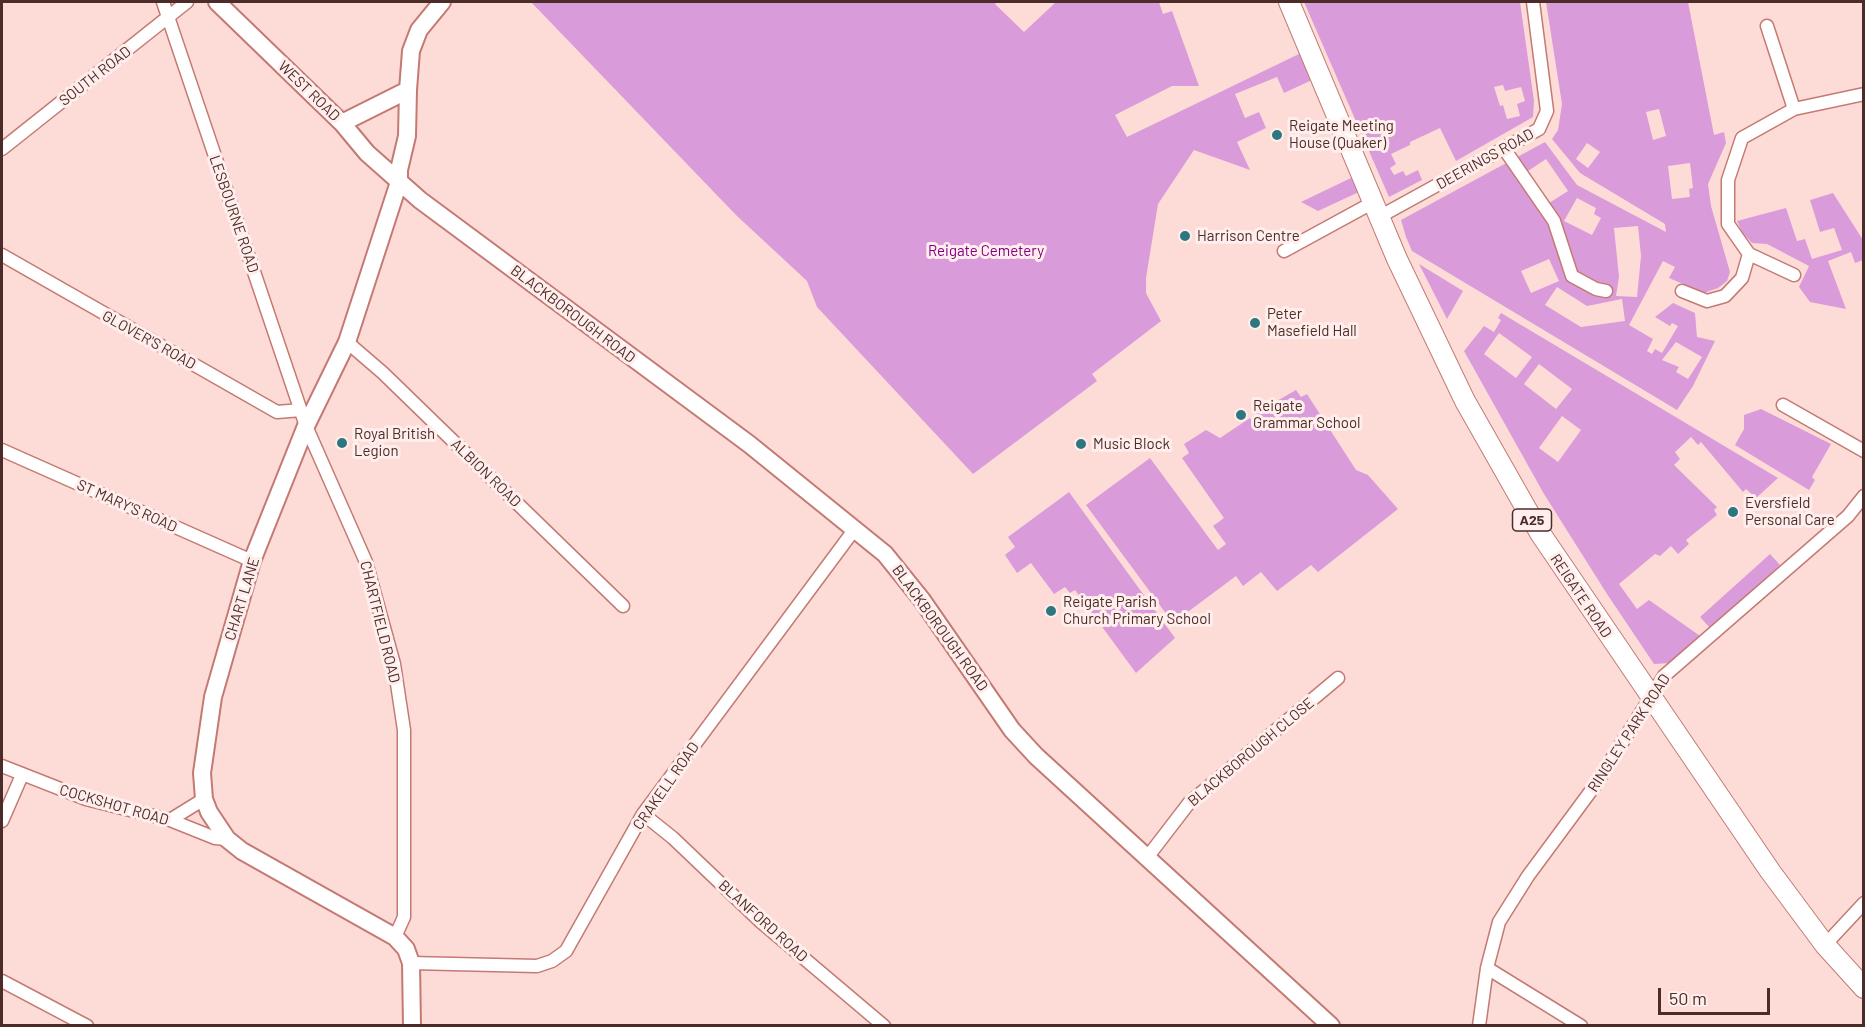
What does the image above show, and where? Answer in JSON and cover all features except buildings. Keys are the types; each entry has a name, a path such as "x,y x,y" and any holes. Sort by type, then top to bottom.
{"main road":[{"name":"WEST ROAD","path":"217,2 342,123 367,153 399,182"},
{"name":"CHART LANE","path":"411,963 406,950 395,937 242,851 227,839 209,812 204,799 202,773 213,697 252,561 303,418 347,342 399,182 399,170 407,136 411,51 419,30 442,2"},
{"name":"REIGATE ROAD","path":"1289,2 1376,210 1465,400 1540,533 1770,871 1825,945 1863,988"},
{"path":"342,123 408,90"},
{"name":"BLACKBOROUGH ROAD","path":"399,182 749,444 885,554 908,582 1012,730 1036,756 1331,1026"},
{"path":"411,963 412,1026"}],"street":[{"name":"LESBOURNE ROAD","path":"163,2 303,418"},
{"name":"SOUTH ROAD","path":"2,149 187,2"},
{"name":"DEERINGS ROAD","path":"1284,251 1505,150 1539,129 1546,111 1533,2"},
{"path":"1767,26 1794,109"},
{"path":"1794,274 1749,254 1728,224 1728,180 1742,138 1794,109 1863,94"},
{"path":"1505,150 1554,221 1572,276 1596,289 1606,291"},
{"path":"1682,291 1707,301 1725,296 1742,278 1749,254"},
{"name":"GLOVER'S ROAD","path":"2,255 277,411 303,418"},
{"name":"ALBION ROAD","path":"347,342 383,373 623,606"},
{"path":"1783,405 1863,451"},
{"name":"CHARTFIELD ROAD","path":"303,418 366,562 394,664 404,730 404,917 395,937"},
{"name":"ST MARY'S ROAD","path":"2,450 252,561"},
{"name":"RINGLEY PARK ROAD","path":"1479,1026 1487,968 1499,922 1528,876 1596,784 1664,676 1848,516 1863,496"},
{"name":"CRAKELL ROAD","path":"411,963 537,966 566,951 644,814 854,530"},
{"name":"BLACKBOROUGH CLOSE","path":"1146,859 1189,803 1338,678"},
{"name":"COCKSHOT ROAD","path":"2,766 22,776 86,799 170,820 215,838 227,839"},
{"path":"2,821 22,776"},
{"path":"170,820 204,799"},
{"name":"BLANFORD ROAD","path":"644,814 673,838 761,922 884,1026"},
{"path":"1825,945 1863,903"},
{"path":"1487,968 1581,1026"},
{"path":"2,981 87,1026"}],"green space":[{"name":"Reigate Cemetery","path":"531,2 997,2 995,4 1024,32 1056,2 1159,2 1163,14 1172,11 1199,86 1172,86 1115,115 1127,137 1301,53 1312,80 1284,93 1277,77 1235,94 1245,118 1259,112 1266,128 1237,142 1250,170 1194,150 1158,204 1146,278 1146,293 1161,321 1092,374 1097,381 973,474 817,307 807,281 736,215"},
{"path":"1304,2 1520,2 1534,101 1533,117 1456,161 1440,128 1410,142 1410,145 1391,154 1396,164 1390,168 1394,175 1403,171 1406,176 1418,170 1422,180 1389,197","holes":["1503,85 1505,91 1521,87 1525,101 1517,104 1520,116 1507,119 1494,87"]},
{"path":"1546,2 1688,2 1714,135 1724,132 1726,143 1708,184 1711,206 1730,272 1727,281 1718,288 1704,293 1669,278 1675,267 1663,261 1629,325 1653,339 1647,351 1652,354 1655,349 1662,353 1678,326 1672,323 1670,326 1655,317 1673,303 1695,313 1697,337 1715,341 1693,386 1677,410 1412,251 1406,237 1401,220 1545,142 1577,185 1666,232 1665,224 1580,173 1552,139 1558,130 1562,104","holes":["1659,109 1666,136 1653,140 1646,112","1587,143 1600,152 1588,168 1576,159","1546,159 1568,191 1549,203 1528,171","1690,163 1693,188 1689,189 1690,197 1672,199 1668,166","1577,198 1596,208 1594,214 1601,218 1592,235 1564,221","1638,226 1641,256 1637,297 1616,296 1619,277 1614,228","1549,259 1559,281 1531,293 1521,271","1557,287 1587,306 1622,299 1625,321 1581,327 1545,305","1676,342 1702,357 1688,379 1676,372 1679,367 1662,360"]},
{"path":"1353,177 1359,192 1318,211 1301,202"},
{"path":"1833,193 1863,240 1863,260 1855,263 1851,252 1828,261 1846,309 1810,302 1799,287 1809,266 1767,244 1752,243 1742,232 1737,221 1786,208 1797,241 1805,239 1812,259 1842,250 1834,228 1820,232 1810,200"},
{"path":"1419,264 1463,291 1447,319"},
{"path":"1501,313 1778,478 1756,498 1746,489 1743,492 1701,442 1698,445 1691,437 1675,452 1680,459 1674,465 1717,507 1714,510 1717,515 1686,540 1689,544 1678,554 1671,546 1660,556 1655,554 1619,584 1637,609 1649,600 1703,638 1671,663 1654,664 1607,594 1544,494 1464,351 1484,326 1494,332 1501,320 1498,318","holes":["1499,333 1532,357 1516,378 1484,354","1539,364 1572,389 1556,409 1524,384","1562,416 1581,430 1558,462 1539,448"]},
{"path":"1296,390 1301,397 1307,394 1356,470 1368,475 1398,509 1318,572 1311,565 1277,591 1261,572 1243,586 1236,576 1173,623 1086,505 1150,458 1218,550 1226,544 1213,526 1224,518 1182,458 1189,453 1184,444 1206,430 1220,438 1250,418 1255,425 1261,421 1256,413"},
{"path":"1761,409 1831,444 1812,477 1815,480 1809,490 1735,445 1744,429 1744,415"},
{"path":"1069,492 1175,638 1136,673 1075,590 1070,593 1065,587 1054,594 1031,563 1017,573 1005,555 1015,547 1008,537"},
{"path":"1770,554 1780,565 1710,628 1700,617"}],"place":[{"name":"Reigate Meeting House (Quaker)","path":"1277,135"},
{"name":"Harrison Centre","path":"1185,236"},
{"name":"Peter Masefield Hall","path":"1255,323"},
{"name":"Reigate Grammar School","path":"1241,415"},
{"name":"Royal British Legion","path":"342,443"},
{"name":"Music Block","path":"1081,444"},
{"name":"Eversfield Personal Care","path":"1733,512"},
{"name":"Reigate Parish Church Primary School","path":"1051,611"}]}
